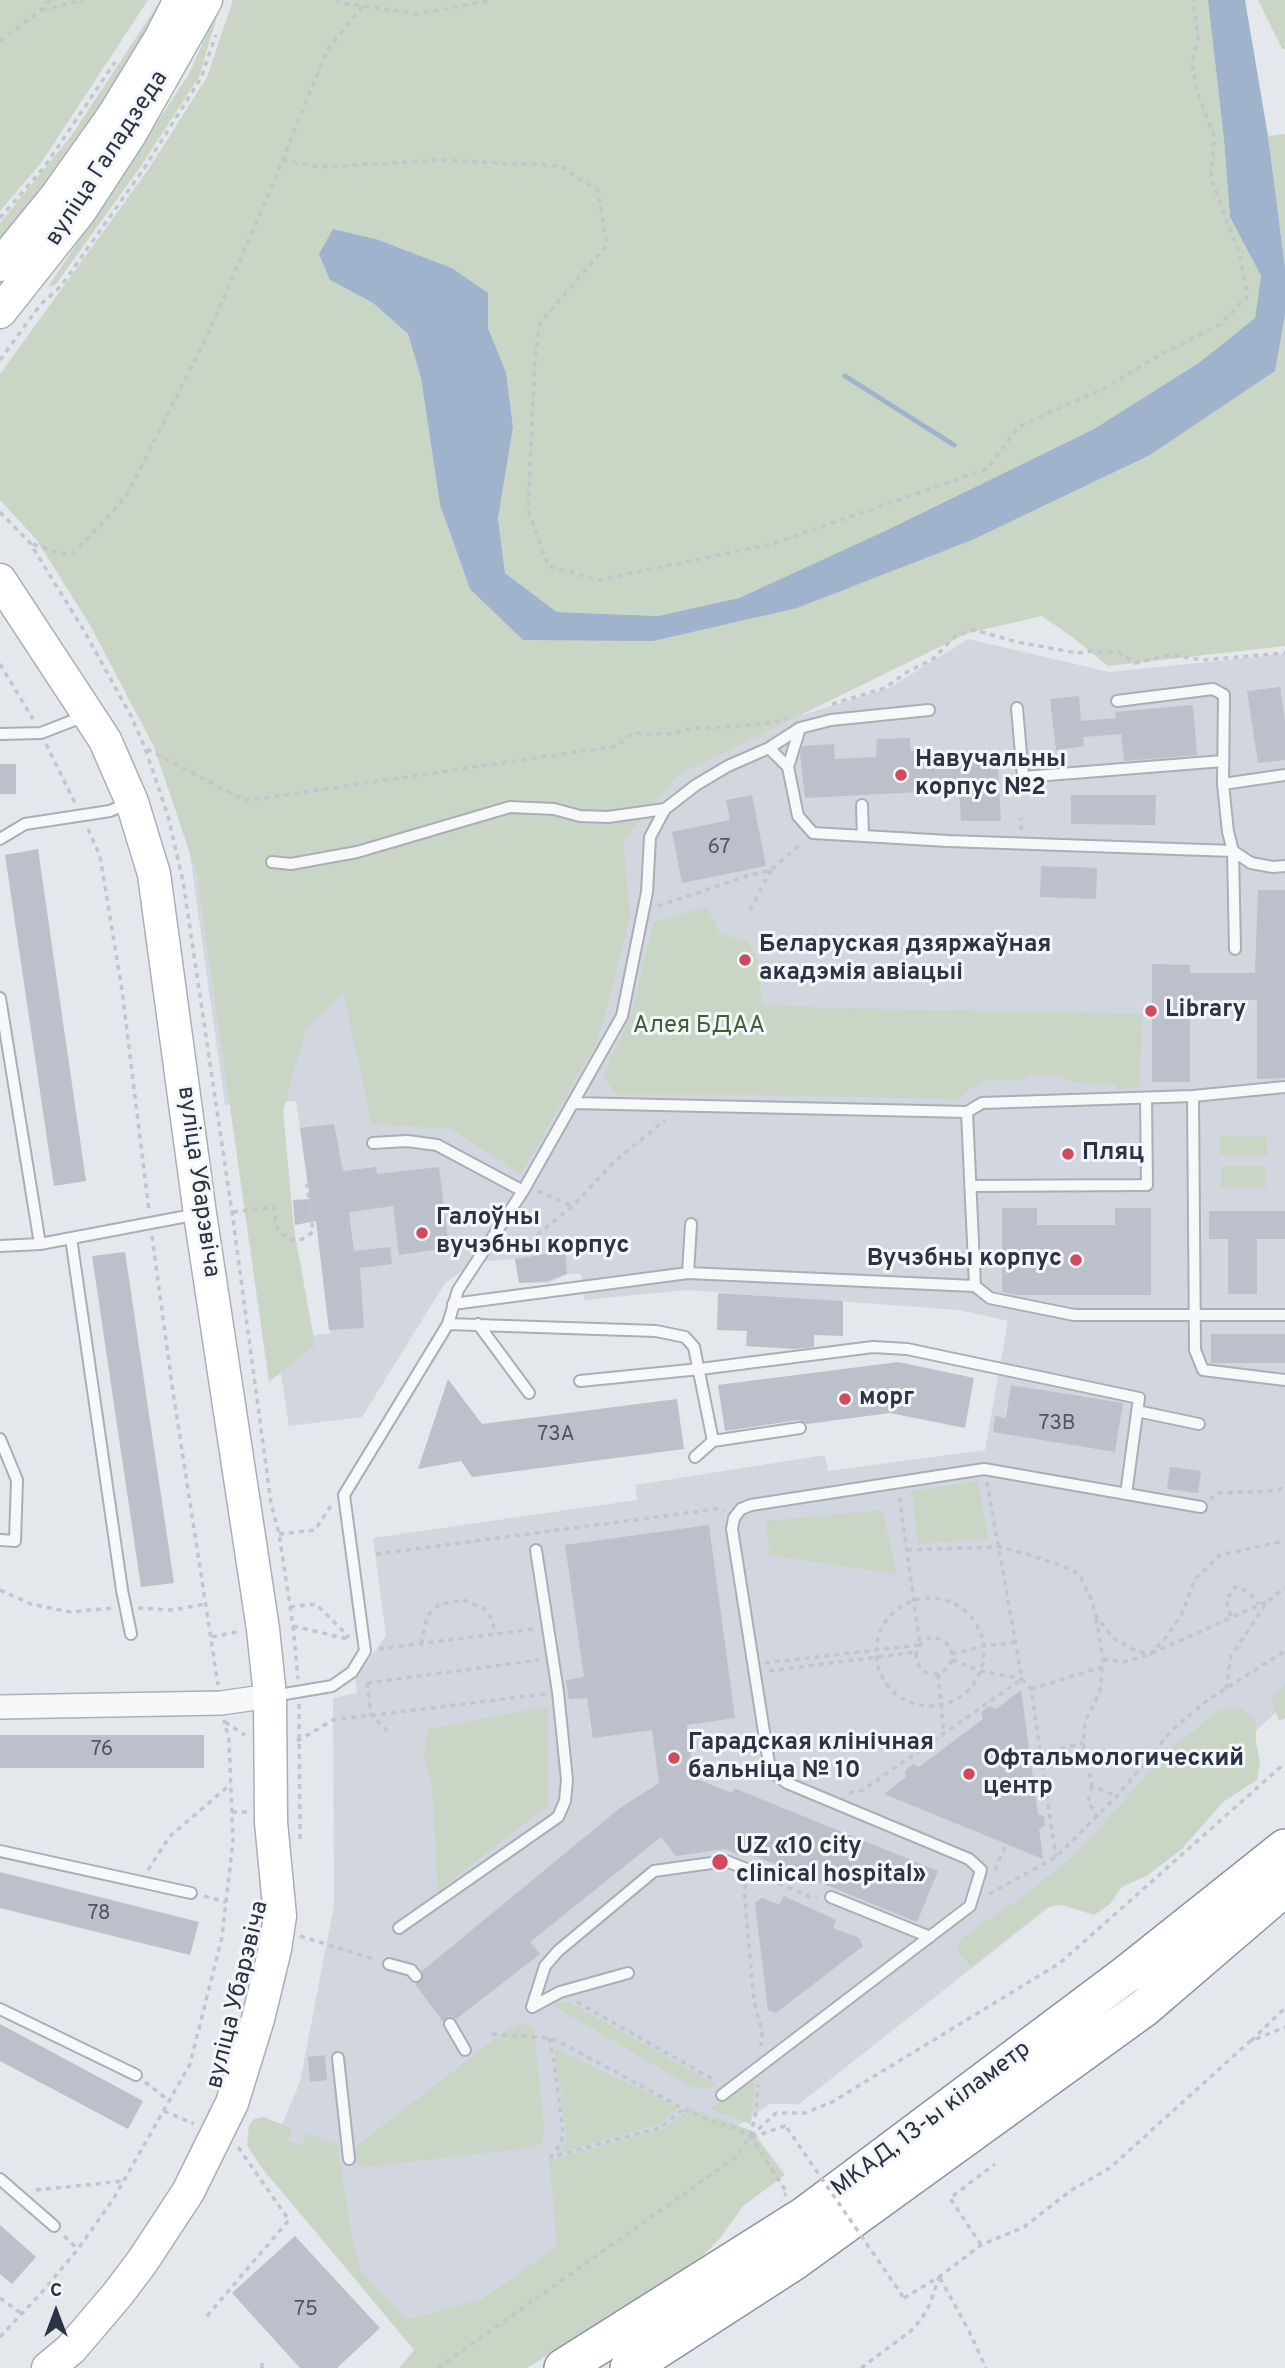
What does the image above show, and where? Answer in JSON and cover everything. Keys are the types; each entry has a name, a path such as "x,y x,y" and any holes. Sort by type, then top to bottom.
{"highway":[{"name":"МКАД, 13-ы кіламетр","path":"563,2368 804,2216 1128,1973 1285,1848"},
{"name":"МКАД, 13-ы кіламетр","path":"629,2368 793,2262 1144,2007 1285,1887"}],"main road":[{"name":"вуліца Галадзеда","path":"0,265 57,195 113,116 160,39 180,0"},
{"name":"вуліца Галадзеда","path":"0,312 80,211 129,136 206,0"},
{"name":"вуліца Убарэвіча","path":"0,580 105,740 132,802 153,874 200,1214 254,1562 270,1696 271,1822 280,1916 258,2019 232,2103 188,2192 142,2262 71,2349 48,2368"},
{"name":"вуліца Убарэвіча","path":"42,2368 59,2341 147,2227 172,2185 216,2096 238,2022 262,1921 271,1822"}],"street":[{"path":"0,1707 221,1703 270,1696"}],"lane":[{"path":"1117,701 1213,689 1224,695 1223,784 1228,832 1233,851 1235,948"},
{"path":"1017,708 1023,777 1223,761"},
{"path":"270,1696 332,1686 352,1672 365,1651 344,1495 449,1325 458,1290 525,1188 622,1016 647,892 650,837 665,809 696,785 728,766 769,748 800,728 831,720 929,710"},
{"path":"0,734 41,733 89,714"},
{"path":"800,728 788,767 798,817 813,833 948,841 1233,851 1251,863 1285,866"},
{"path":"769,748 788,767"},
{"path":"1223,784 1285,775"},
{"path":"0,839 25,824 110,811 132,802"},
{"path":"862,805 863,836"},
{"path":"272,862 291,864 357,852 510,807 554,809 580,816 608,817 665,809"},
{"path":"0,998 40,1244"},
{"path":"573,1103 967,1112 982,1103 1146,1099 1285,1087"},
{"path":"1193,1096 1195,1350 1203,1370 1285,1381"},
{"path":"970,1186 1147,1185 1146,1099"},
{"path":"967,1112 975,1286"},
{"path":"373,1143 407,1141 437,1144 525,1188"},
{"path":"0,1246 40,1244 200,1214"},
{"path":"688,1273 691,1224"},
{"path":"71,1238 131,1634"},
{"path":"453,1304 688,1273 975,1286 990,1298 1074,1315 1285,1315"},
{"path":"478,1324 529,1393"},
{"path":"449,1325 656,1331 685,1336 694,1347 700,1369 713,1441"},
{"path":"580,1381 873,1347 907,1349 1139,1398 1126,1494"},
{"path":"1137,1411 1199,1424"},
{"path":"695,1457 713,1441 800,1428"},
{"path":"0,1439 17,1480 15,1541 0,1541"},
{"path":"721,2089 759,2066 970,1906 981,1870 969,1859 787,1783 770,1770 732,1530 736,1515 741,1509 751,1505 984,1469 1201,1507"},
{"path":"399,1928 558,1817 565,1801 567,1780 558,1692 536,1550"},
{"path":"0,1851 191,1893"},
{"path":"628,1973 560,1992 532,2007 545,1966 558,1951 654,1871 726,1861 749,1870"},
{"path":"831,1897 930,1937"},
{"path":"389,1964 411,1970 416,1976"},
{"path":"0,2009 136,2075"},
{"path":"450,2024 465,2050"},
{"path":"338,2058 349,2159"},
{"path":"0,2179 54,2226"}],"path":[{"path":"0,41 51,0"},
{"path":"41,10 84,0"},
{"path":"335,0 419,14 492,0"},
{"path":"283,160 319,167 441,160 560,166 598,191 607,245 540,323 535,357 528,510 548,566 598,580 772,544 987,469 1018,427 1105,388 1163,353 1219,326 1248,296 1239,253 1211,178 1214,136 1197,92 1192,63 1198,38 1193,0"},
{"path":"30,543 60,554 73,553 113,512 128,491 207,336 327,50 363,6"},
{"path":"0,218 45,166 117,58"},
{"path":"828,706 885,688 907,672 933,659 955,636 974,630 1017,642 1077,653 1120,653 1135,663 1170,655 1203,660 1285,653"},
{"path":"0,664 41,733 100,856 122,990 174,1399 229,1740 233,1841 222,1937 190,2064 124,2181 78,2249 0,2336"},
{"path":"145,748 242,799 250,800 617,746 628,736 637,733 670,734 692,728 774,722 795,716"},
{"path":"750,910 771,870 813,833"},
{"path":"643,912 712,887 771,870"},
{"path":"540,1255 538,1234 573,1206 614,1162 684,1106"},
{"path":"232,1212 274,1207 280,1233 297,1241 309,1237 313,1232 312,1207 307,1184"},
{"path":"525,1188 573,1206"},
{"path":"984,1469 1022,1679 1031,1689 1056,1857"},
{"path":"898,1483 920,1645"},
{"path":"1201,1507 1217,1493 1279,1492 1285,1485"},
{"path":"376,1554 717,1509 736,1515"},
{"path":"279,1534 315,1530"},
{"path":"1150,1654 1181,1616 1195,1579 1220,1555 1285,1541"},
{"path":"907,1550 999,1547 1073,1570 1081,1578 1092,1601 1103,1659 1100,1691 1085,1722 1083,1743 1092,1786 1088,1802 1098,1817"},
{"path":"1231,1616 1226,1600 1235,1587 1249,1592 1259,1605"},
{"path":"1103,1659 1123,1661 1150,1654 1268,1601 1285,1588"},
{"path":"0,1590 31,1604 69,1612 125,1607 173,1610 205,1604"},
{"path":"935,1598 955,1604 972,1618 984,1646 981,1671 974,1684 957,1699 935,1706 913,1703 894,1693 881,1676 876,1657 877,1638 885,1621 898,1608 914,1600 935,1598"},
{"path":"421,1644 427,1616 440,1604 463,1600 483,1608 492,1619 495,1634"},
{"path":"1226,1689 1231,1656 1268,1601"},
{"path":"290,1607 316,1604 351,1640 332,1633 316,1633 293,1626"},
{"path":"1096,1616 1112,1638 1134,1650 1150,1654"},
{"path":"375,1656 376,1650 537,1628 538,1639"},
{"path":"212,1637 245,1630"},
{"path":"940,1639 950,1647 951,1660 944,1671 931,1675 919,1667 916,1652 920,1645 926,1640 940,1639"},
{"path":"952,1654 1017,1642"},
{"path":"754,1669 920,1645"},
{"path":"387,1731 372,1714 367,1684 542,1660 540,1649"},
{"path":"970,1906 1056,1857 1098,1817 1172,1730 1209,1699 1285,1651"},
{"path":"754,1669 916,1652"},
{"path":"951,1660 981,1671 1022,1679"},
{"path":"1031,1689 1102,1667"},
{"path":"938,1674 944,1734"},
{"path":"827,1798 863,1790 1022,1679"},
{"path":"298,1741 333,1720 547,1694 545,1682"},
{"path":"1040,1753 1083,1743"},
{"path":"438,2368 736,2157 750,2137 776,2113 805,2113 832,2102 1060,1963 1285,1763"},
{"path":"144,1882 148,1869 170,1836 231,1784"},
{"path":"1092,1786 1117,1796"},
{"path":"994,1871 1006,1844"},
{"path":"750,2137 756,2113 762,2032 754,2001 744,1890 749,1870 810,1897 831,1897"},
{"path":"191,1893 226,1902"},
{"path":"298,1936 389,1964"},
{"path":"560,1992 721,2089"},
{"path":"750,2137 785,2126 787,2128 904,2298 939,2277 981,2245 1024,2227 1070,2191 1110,2168 1285,2008"},
{"path":"1249,2042 1285,2027"},
{"path":"492,2034 549,2038 560,2042 684,2109 735,2128 750,2137 787,2193 778,2198"},
{"path":"549,2038 563,2133 561,2143 551,2157 659,2128 684,2109"},
{"path":"136,2075 169,2100"},
{"path":"164,2111 194,2125"},
{"path":"207,2316 289,2220 236,2144"},
{"path":"981,2245 950,2198 995,2164"},
{"path":"15,2192 124,2181"},
{"path":"54,2226 78,2249"},
{"path":"861,2368 912,2330 930,2304 939,2277"},
{"path":"939,2277 986,2368"},
{"path":"0,2298 22,2314"},
{"path":"262,2361 262,2368"}],"shaded area":[{"path":"968,639 1109,672 1285,654 1285,1704 1160,1820 799,2104 769,2104 428,2363 263,2170 300,2082 334,1905 333,1698 357,1693 355,1678 386,1636 373,1538 637,1500 635,1485 825,1455 828,1471 985,1450 1008,1321 959,1310 687,1290 584,1300 581,1274 567,1274 549,1283 519,1283 515,1259 475,1262 445,1283 362,1417 289,1426 276,1341 332,1333 329,1330 315,1207 310,1199 296,1101 225,1105 185,819 770,725 889,688"}],"green space":[{"path":"0,0 148,0 41,163 0,211"},
{"path":"161,0 166,0 77,146 0,242 0,223 71,136"},
{"path":"222,0 199,77 141,166 56,284 48,287 189,74"},
{"path":"233,0 1208,0 1230,217 1261,276 1255,318 1200,362 1094,429 887,530 739,598 658,616 557,612 505,573 498,519 513,427 506,372 488,328 487,293 452,268 379,240 330,280 373,303 408,334 421,378 440,505 470,589 653,641 1150,455 1274,371 1285,314 1285,646 1108,666 1042,616 968,633 678,775 623,841 630,917 598,1040 521,1174 451,1129 372,1124 343,992 306,1028 283,1111 294,1229 315,1345 269,1382 197,874 154,747 90,625 36,539 0,500 0,374 150,167 207,77"},
{"path":"1258,0 1285,0 1285,49 1282,49"},
{"path":"1285,134 1285,267 1268,136"},
{"name":"Алея БДАА","path":"706,906 720,934 747,941 758,959 762,1004 830,1008 1142,1014 1140,1086 1120,1090 1113,1085 1071,1082 1060,1075 1025,1075 1026,1081 984,1080 959,1099 616,1095 603,1075 631,1016 653,923"},
{"path":"1220,1136 1267,1137 1267,1156 1219,1155"},
{"path":"1221,1166 1266,1166 1266,1188 1221,1188"},
{"path":"978,1481 988,1538 918,1544 912,1491"},
{"path":"882,1510 897,1574 769,1555 766,1521"},
{"path":"1285,1684 1285,1718 1279,1721 1271,1699"},
{"path":"548,1706 548,1805 438,1891 432,1787 424,1754 428,1729"},
{"path":"1239,1707 1256,1721 1256,1743 1260,1762 1257,1780 1223,1802 1182,1849 1148,1875 1122,1887 1110,1904 1094,1915 1062,1905 1047,1907 971,1967 956,1950 963,1937 1025,1895 1078,1852 1168,1751 1219,1710"},
{"path":"567,2001 717,2085 706,2089 692,2087 552,2005"},
{"path":"520,2024 529,2024 534,2032 545,2133 540,2144 535,2147 365,2167 354,2162 354,2148 505,2031"},
{"path":"554,2048 679,2108 659,2124 558,2153 566,2140 566,2133"},
{"path":"755,2076 751,2124 710,2109"},
{"path":"691,2108 752,2131 785,2175 743,2206 721,2237 702,2257 527,2368 399,2368 414,2350 260,2165 247,2145 249,2125 254,2119 263,2117 292,2128 288,2141 302,2146 306,2133 338,2147 360,2270 406,2320 482,2299 557,2247 549,2160 661,2130"}],"water":[{"path":"1208,0 1245,0 1268,136 1285,267 1285,314 1275,371 1150,455 972,540 797,608 653,641 523,640 470,589 440,505 421,378 408,334 373,303 330,280 319,254 333,229 379,240 452,268 488,293 488,328 506,372 513,427 498,519 505,573 557,612 658,616 739,598 887,530 1094,429 1200,362 1255,318 1261,276 1230,217"}],"building":[{"path":"1280,687 1285,722 1285,760 1258,763 1247,691"},
{"path":"1079,696 1081,721 1116,718 1115,712 1193,705 1197,755 1124,761 1121,734 1083,737 1084,746 1056,750 1050,699"},
{"name":"Навучальны корпус №2","path":"910,738 911,751 997,751 1001,821 961,821 959,790 805,798 800,754 803,746 834,744 835,759 876,757 877,739"},
{"path":"0,764 16,764 16,794 0,794"},
{"path":"752,795 766,866 682,883 672,832 730,820 726,800"},
{"path":"1071,795 1156,795 1155,825 1071,824"},
{"path":"38,849 86,1181 54,1186 5,855"},
{"path":"1041,866 1097,868 1096,899 1040,897"},
{"path":"1258,890 1285,890 1285,1078 1257,1079 1257,1000 1190,1001 1190,1082 1152,1082 1152,964 1190,965 1190,973 1255,973"},
{"name":"Галоўны вучэбны корпус","path":"334,1124 343,1171 376,1167 377,1174 439,1167 449,1248 399,1255 393,1206 349,1212 354,1251 390,1247 392,1264 360,1268 364,1328 329,1330 316,1221 295,1225 293,1200 310,1199 300,1128"},
{"name":"Вучэбны корпус","path":"1002,1208 1037,1208 1037,1225 1115,1225 1115,1208 1151,1208 1151,1295 1017,1295 1002,1292"},
{"path":"1209,1211 1285,1211 1285,1239 1257,1239 1257,1294 1228,1294 1228,1239 1209,1239"},
{"path":"565,1251 567,1274 548,1281 519,1283 515,1259"},
{"path":"125,1252 174,1583 141,1587 92,1256"},
{"path":"718,1293 843,1301 843,1336 814,1335 814,1347 794,1349 746,1346 747,1331 717,1330"},
{"path":"1211,1334 1285,1334 1285,1363 1211,1363"},
{"name":"морг","path":"898,1362 974,1378 965,1428 890,1413 807,1424 799,1420 725,1431 718,1385"},
{"path":"448,1379 482,1424 677,1399 684,1449 472,1477 461,1461 418,1469"},
{"path":"1011,1385 1123,1403 1115,1452 993,1432 995,1416 1006,1418"},
{"path":"1170,1467 1201,1471 1198,1493 1167,1489"},
{"name":"Гарадская клінічная бальніца № 10","path":"709,1525 735,1718 687,1725 694,1778 732,1793 734,1788 938,1871 917,1922 745,1852 743,1857 725,1849 676,1856 661,1837 530,1942 540,1954 456,2019 449,2016 443,2022 415,1984 423,1979 422,1971 620,1808 659,1783 652,1730 593,1738 587,1698 569,1699 566,1680 584,1677 565,1545"},
{"name":"Офтальмологический центр","path":"1021,1690 1038,1814 1044,1816 1045,1825 1039,1829 1043,1859 884,1794 906,1777 905,1771 913,1764 919,1767 983,1719 981,1712 990,1706 996,1709"},
{"path":"0,1735 204,1735 204,1768 0,1768"},
{"path":"0,1872 199,1922 190,1955 0,1908"},
{"path":"784,1896 836,1920 833,1928 859,1938 863,1946 776,2013 768,2010 755,1903 762,1898 779,1905"},
{"path":"0,2024 143,2101 128,2129 0,2061"},
{"path":"325,2055 327,2080 310,2082 308,2057"},
{"path":"0,2225 36,2257 12,2284 0,2274"},
{"path":"295,2236 380,2328 337,2368 300,2368 232,2293"}],"waterway":[{"path":"845,376 954,445"}],"place":[{"name":"Навучальны корпус №2","path":"901,775"},
{"name":"Беларуская дзяржаўная акадэмія авіацыі","path":"745,960"},
{"name":"Library","path":"1151,1011"},
{"name":"Пляц","path":"1068,1154"},
{"name":"Галоўны вучэбны корпус","path":"422,1233"},
{"name":"Вучэбны корпус","path":"1076,1260"},
{"name":"морг","path":"845,1399"},
{"name":"Гарадская клінічная бальніца № 10","path":"674,1758"},
{"name":"Офтальмологический центр","path":"969,1774"},
{"name":"UZ «10 city clinical hospital»","path":"720,1862"}]}
